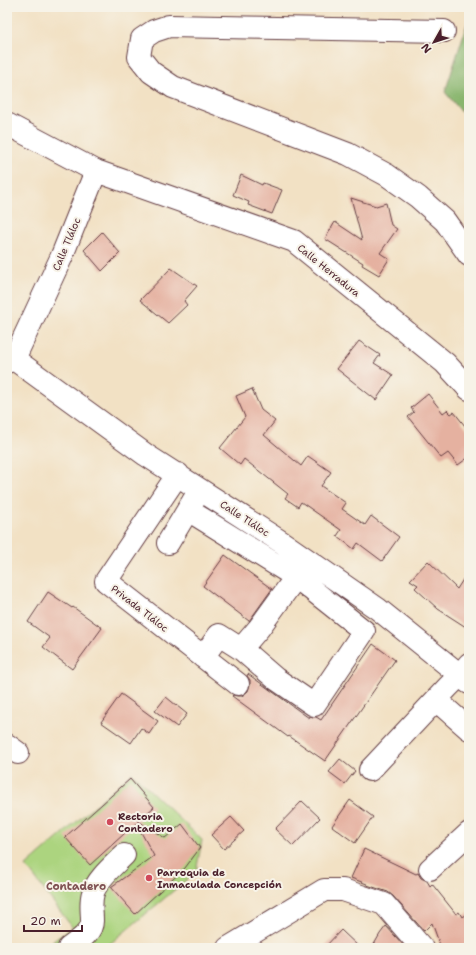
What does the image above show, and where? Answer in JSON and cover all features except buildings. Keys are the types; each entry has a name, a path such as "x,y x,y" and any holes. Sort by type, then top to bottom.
{"street":[{"path":"444,31 169,26 154,31 142,39 140,57 151,72 173,87 348,154 387,175 418,197 445,221 469,255"},
{"name":"Calle Herradura","path":"7,124 96,171 294,241 445,363 469,390"},
{"name":"Calle Tláloc","path":"96,171 61,258 10,360 146,455 178,474 283,543 378,609 466,674"},
{"name":"Privada Tláloc","path":"178,474 106,581 238,684"},
{"path":"168,543 200,489"},
{"path":"188,510 296,577 364,630"},
{"path":"241,649 259,628 296,577"},
{"path":"203,658 219,635 241,649 276,679 314,705 378,609"},
{"path":"370,770 436,700 466,674"},
{"path":"436,700 469,729"},
{"path":"430,869 469,833"},
{"path":"69,948 86,936 92,922 91,905 93,893 99,880 124,855"},
{"path":"228,948 324,890 343,890 384,904 422,948"}],"green space":[{"path":"469,18 469,121 445,92"},
{"path":"132,773 202,840 196,872 105,948 44,948 72,927 26,866"}],"place":[{"name":"Rectoria Contadero","path":"110,822"},
{"name":"Parroquia de Inmaculada Concepción","path":"149,878"}],"district":[{"name":"Contadero","path":"76,886"}]}
